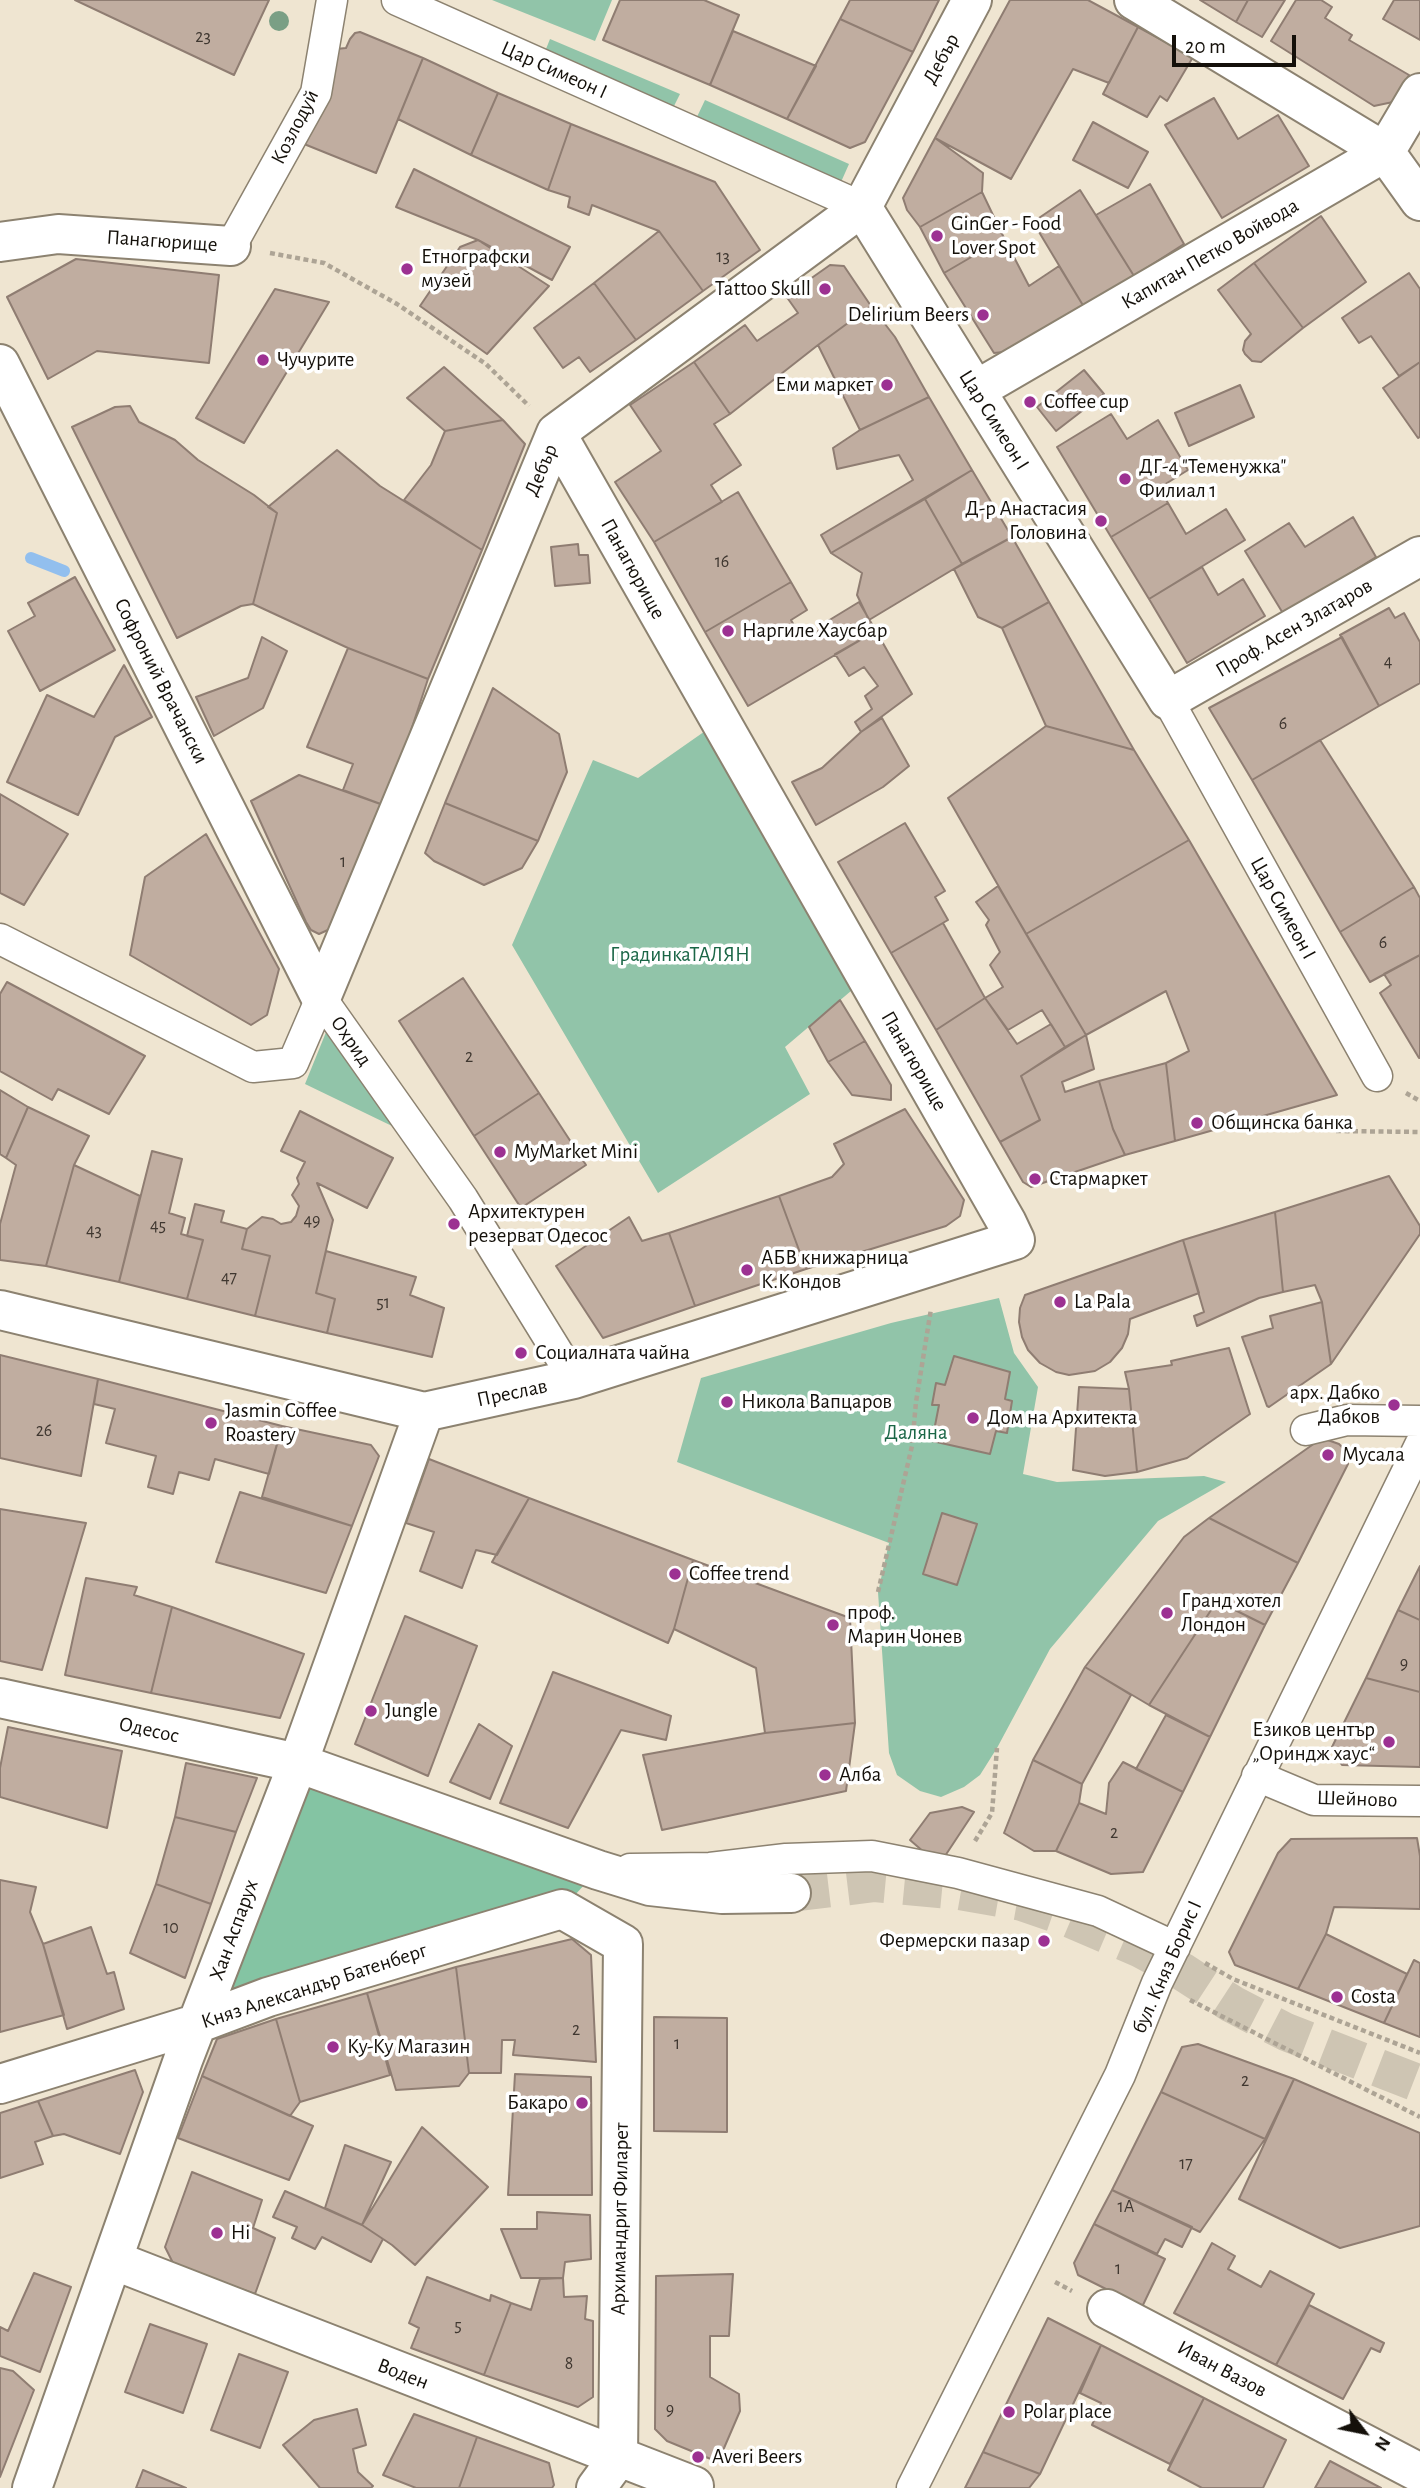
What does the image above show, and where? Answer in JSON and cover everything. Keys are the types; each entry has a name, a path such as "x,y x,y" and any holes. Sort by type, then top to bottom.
{"street":[{"name":"Козлодуй","path":"231,246 316,93 332,0"},
{"name":"Цар Симеон I","path":"397,0 862,207 1168,700 1377,1076"},
{"name":"Дебър","path":"321,998 556,433 862,207 972,0"},
{"path":"1135,0 1385,152 1420,201"},
{"name":"Капитан Петко Войвода","path":"976,390 1385,152 1420,93"},
{"name":"Панагюрище","path":"0,242 58,234 231,246"},
{"name":"Софроний Врачански","path":"0,364 321,998"},
{"name":"Панагюрище","path":"556,433 1007,1223 1014,1240"},
{"name":"Проф. Асен Златаров","path":"1168,700 1420,556"},
{"name":"Охрид","path":"0,939 253,1066 293,1063 321,998"},
{"name":"Охрид","path":"321,998 463,1199 574,1379"},
{"name":"Преслав","path":"0,1310 424,1412 574,1379 1014,1240"},
{"name":"Хан Аспарух","path":"32,2488 183,2060 298,1763 424,1412"},
{"path":"1306,1430 1347,1420 1420,1421"},
{"name":"бул. Княз Борис I","path":"912,2488 1120,2075 1157,1983 1420,1445"},
{"name":"Одесос","path":"0,1698 298,1763"},
{"path":"298,1763 650,1886 722,1894 791,1893"},
{"name":"Шейново","path":"1257,1776 1314,1800 1420,1801"},
{"path":"598,1870 699,1868 786,1859 872,1856 958,1873 1098,1911 1175,1947"},
{"name":"Княз Александър Батенберг","path":"0,2084 199,2023 268,1997 562,1909 623,1944"},
{"name":"Архимандрит Филарет","path":"618,2458 623,1944"},
{"name":"Воден","path":"113,2260 694,2486"},
{"name":"Иван Вазов","path":"1107,2309 1420,2473"},
{"path":"596,2488 618,2458"}],"path":[{"name":"Панагюрище","path":"231,246 324,263 397,304 486,365 556,433"},
{"path":"1336,1131 1420,1132"},
{"path":"878,1592 912,1446 916,1402 939,1264"},
{"path":"958,1873 992,1813 997,1748"},
{"path":"1175,1947 1233,1979 1420,2053"},
{"path":"1157,1983 1420,2117"},
{"path":"1024,2266 1107,2309"}],"green space":[{"path":"492,0 612,0 595,41"},
{"path":"550,39 680,94 672,110 544,54"},
{"path":"705,100 849,164 841,182 696,119"},
{"name":"ГрадинкаТАЛЯН","path":"708,729 858,985 785,1047 810,1094 658,1193 512,945 593,760 638,778"},
{"path":"333,1015 421,1140 305,1084"},
{"name":"Даляна","path":"999,1298 1014,1353 1038,1387 1023,1474 1057,1482 1204,1476 1226,1482 1158,1521 1050,1649 980,1775 964,1787 941,1797 920,1791 897,1775 889,1753 878,1592 889,1543 677,1462 701,1378 891,1323"},
{"path":"298,1763 598,1870 562,1909 199,2023"}],"building":[{"path":"75,0 269,0 234,75"},
{"path":"620,0 704,0 739,15 710,85 603,40"},
{"path":"850,0 939,0 913,52 840,19"},
{"path":"1010,0 1088,0 1138,27 1109,83 1073,69 1011,179 935,138"},
{"path":"1200,0 1248,0 1236,22"},
{"path":"1248,0 1285,0 1262,37 1236,22"},
{"path":"1296,0 1321,0 1332,7 1325,18 1352,35 1349,40 1409,75 1393,102 1374,106 1271,41"},
{"path":"1394,0 1420,0 1420,40 1383,19"},
{"path":"840,19 913,52 865,142 850,148 787,119"},
{"path":"1138,27 1193,57 1167,101 1160,96 1147,117 1103,94"},
{"path":"733,31 816,66 787,119 710,85"},
{"path":"360,32 423,58 376,173 304,144 336,49 346,48 355,33"},
{"path":"423,58 498,93 471,155 398,119"},
{"path":"498,93 571,124 548,190 471,155"},
{"path":"1214,98 1238,139 1278,115 1309,166 1222,218 1165,125"},
{"path":"1093,122 1148,152 1128,188 1073,160"},
{"path":"571,124 715,182 760,250 703,291 659,231 592,205 589,215 568,207 570,197 548,190"},
{"path":"935,138 983,173 982,192 920,227 907,210 903,198"},
{"name":"Етнографски музей","path":"414,169 570,247 552,280 478,240 396,207"},
{"path":"1150,184 1184,244 1134,276 1096,215"},
{"path":"1080,190 1134,276 1084,307 1033,222"},
{"path":"982,192 1004,238 944,273 920,227"},
{"path":"1321,216 1366,282 1303,328 1254,263"},
{"path":"659,231 703,291 636,340 594,283"},
{"path":"1004,238 1029,286 1059,266 1084,307 1014,351 994,353 944,273"},
{"name":"Етнографски музей","path":"478,240 549,286 487,354 420,306 460,247"},
{"path":"76,259 219,275 209,363 97,351 48,379 7,297"},
{"path":"1254,263 1303,328 1261,362 1252,361 1245,354 1245,341 1251,334 1218,290"},
{"path":"830,265 844,266 871,306 730,414 694,362 745,325 757,341 798,313 786,296"},
{"path":"1409,273 1420,289 1420,362 1399,376 1371,336 1359,343 1342,318"},
{"path":"594,283 636,340 590,372 579,357 563,368 534,328"},
{"name":"Чучурите","path":"275,289 329,302 244,443 196,418"},
{"path":"871,306 895,337 929,397 860,430 818,345"},
{"path":"694,362 730,414 714,424 741,465 711,485 722,502 654,542 615,482 661,451 630,405"},
{"path":"1420,362 1420,437 1418,438 1383,388"},
{"path":"444,367 503,420 445,431 407,398"},
{"path":"1084,370 1104,394 1056,431 1037,407"},
{"path":"1240,385 1254,417 1189,446 1175,413"},
{"path":"929,397 972,470 831,553 821,535 913,480 899,455 837,469 833,448 860,430"},
{"path":"130,406 139,422 175,440 198,460 254,495 277,513 253,604 241,606 177,638 72,427 115,407"},
{"name":"ДГ-4 \"Теменужка\" Филиал 1","path":"1111,414 1127,439 1158,420 1188,470 1159,488 1168,503 1111,537 1057,447"},
{"path":"503,420 525,444 482,550 404,500 431,465 445,431"},
{"path":"337,450 380,486 482,550 428,679 348,648 253,604 277,513 268,507"},
{"path":"972,470 1012,537 962,564 925,499"},
{"path":"738,492 791,582 705,632 654,542"},
{"path":"925,499 962,564 869,620 857,595 862,573 831,553"},
{"path":"1168,503 1186,534 1226,509 1245,540 1149,599 1111,537"},
{"path":"1353,517 1376,557 1284,615 1245,551 1289,523 1305,547"},
{"path":"1012,537 1049,602 1002,628 978,617 954,569"},
{"path":"578,544 579,555 588,555 590,583 555,586 551,547"},
{"path":"1202,567 1218,595 1243,579 1265,616 1187,663 1149,599"},
{"path":"75,577 115,650 40,691 8,631 35,616 28,603"},
{"path":"791,582 807,610 791,620 802,640 859,602 876,631 748,706 705,632"},
{"path":"1049,602 1134,750 1046,726 1002,628"},
{"path":"1389,608 1395,618 1404,613 1420,642 1420,683 1379,706 1340,635"},
{"path":"876,631 912,694 861,732 855,722 872,709 865,696 878,686 864,667 849,676 835,654"},
{"path":"262,637 287,651 263,708 214,736 196,697 248,678"},
{"path":"1342,637 1379,706 1252,780 1209,708"},
{"path":"348,648 428,679 386,806 343,790 353,764 307,747"},
{"path":"124,665 152,717 115,737 78,815 7,782 47,695 94,717"},
{"path":"493,688 559,734 567,772 538,841 445,803"},
{"path":"882,718 909,766 883,787 816,825 792,782 822,768 861,732"},
{"path":"1046,726 1134,750 1189,840 1026,934 948,798"},
{"path":"1320,740 1414,887 1340,932 1252,780"},
{"path":"299,775 386,806 330,929 319,934 311,930 306,922 251,801"},
{"path":"0,794 68,834 24,905 0,893"},
{"path":"445,803 538,841 522,868 484,885 434,861 425,853"},
{"path":"905,823 945,891 935,897 948,920 891,953 838,862"},
{"path":"206,834 279,969 267,1015 251,1025 130,955 145,877"},
{"path":"1189,840 1337,1095 1175,1141 1166,1063 1189,1051 1166,991 1086,1035 1026,934"},
{"path":"998,886 1086,1035 1065,1047 1042,1010 1008,1030 985,998 1003,987 990,965 1000,952 986,925 989,920 976,902"},
{"path":"1414,887 1420,898 1420,955 1370,982 1340,932"},
{"path":"943,923 985,998 936,1030 891,953"},
{"path":"1420,955 1419,1058 1380,993 1391,985 1384,974"},
{"path":"463,978 539,1093 474,1136 399,1021"},
{"path":"7,982 145,1056 109,1114 58,1089 52,1100 0,1071 0,994"},
{"path":"985,998 1017,1044 1051,1024 1065,1047 1021,1076 1040,1120 1000,1142 936,1030"},
{"path":"840,1000 865,1041 828,1062 809,1027"},
{"path":"1086,1035 1094,1069 1062,1082 1065,1092 1099,1081 1113,1129 1125,1155 1031,1187 1023,1182 1000,1142 1040,1120 1021,1076"},
{"path":"865,1041 891,1085 891,1100 852,1095 828,1062"},
{"path":"1166,1063 1175,1141 1125,1155 1113,1129 1099,1081"},
{"path":"0,1090 28,1107 6,1158 0,1154"},
{"path":"539,1093 586,1165 521,1208 474,1136"},
{"path":"28,1107 89,1136 74,1165 46,1266 0,1260 0,1224 16,1165 6,1158"},
{"path":"905,1109 964,1200 960,1216 946,1226 806,1269 779,1196 832,1177 844,1164 834,1144"},
{"path":"300,1111 393,1158 367,1208 317,1183 333,1220 316,1293 335,1299 327,1333 255,1316 270,1256 242,1249 247,1229 262,1217 281,1224 291,1222 296,1216 299,1206 292,1195 299,1184 297,1178 305,1162 281,1151"},
{"path":"152,1151 182,1159 169,1213 185,1218 181,1234 203,1240 187,1299 119,1282"},
{"path":"74,1165 140,1196 119,1282 46,1266"},
{"path":"1389,1176 1420,1226 1420,1234 1331,1364 1322,1302 1315,1285 1283,1292 1275,1212"},
{"path":"779,1196 806,1269 695,1306 669,1233"},
{"path":"195,1204 224,1211 221,1222 247,1229 242,1249 270,1256 255,1316 187,1299 203,1240 187,1236"},
{"path":"1275,1212 1283,1292 1259,1298 1197,1326 1194,1316 1204,1312 1183,1240"},
{"path":"629,1217 642,1241 669,1233 695,1306 603,1338 556,1266"},
{"path":"1183,1240 1199,1293 1130,1319 1122,1348 1110,1362 1095,1371 1069,1375 1056,1372 1040,1363 1028,1350 1019,1322 1025,1295"},
{"path":"326,1251 416,1277 410,1295 444,1308 432,1357 327,1333 335,1299 316,1293"},
{"path":"1322,1302 1331,1364 1267,1406 1242,1337 1273,1328 1270,1316"},
{"path":"1229,1348 1250,1414 1187,1458 1137,1472 1125,1372 1172,1365 1171,1361"},
{"path":"0,1355 98,1379 81,1476 0,1458"},
{"name":"Дом на Архитекта","path":"954,1356 1010,1372 1005,1399 1012,1401 1007,1433 996,1431 990,1454 932,1441 939,1405 932,1405 936,1383 945,1385"},
{"path":"98,1379 282,1426 269,1474 215,1459 209,1480 179,1472 173,1494 148,1487 156,1456 106,1443 115,1409 94,1404"},
{"path":"1079,1387 1129,1389 1137,1472 1105,1476 1073,1470"},
{"path":"282,1426 371,1445 379,1456 352,1526 262,1497"},
{"path":"1322,1438 1339,1444 1346,1451 1348,1464 1298,1563 1209,1518"},
{"path":"429,1459 529,1498 497,1555 476,1550 462,1588 420,1571 434,1532 406,1523"},
{"path":"240,1492 352,1526 326,1593 216,1562"},
{"path":"529,1498 693,1560 668,1643 492,1562"},
{"path":"0,1509 86,1523 42,1670 0,1661"},
{"path":"942,1513 977,1524 957,1585 923,1574"},
{"name":"Гранд хотел Лондон","path":"1209,1518 1298,1563 1265,1625 1217,1601 1149,1705 1085,1667 1184,1537"},
{"path":"693,1560 850,1618 855,1723 765,1733 756,1668 674,1629"},
{"path":"1420,1566 1420,1620 1398,1610"},
{"path":"86,1578 137,1587 134,1595 172,1607 151,1693 65,1675"},
{"path":"1217,1601 1265,1625 1210,1737 1149,1705"},
{"path":"172,1607 304,1654 280,1718 151,1693"},
{"path":"1398,1610 1420,1620 1420,1692 1366,1678"},
{"path":"405,1616 477,1646 428,1776 355,1744"},
{"path":"1085,1667 1131,1695 1082,1784 1033,1760"},
{"path":"553,1672 671,1716 666,1740 621,1730 568,1828 500,1803"},
{"path":"1366,1678 1420,1692 1420,1767 1342,1765 1331,1749"},
{"path":"1166,1715 1210,1737 1183,1792 1136,1769"},
{"path":"855,1723 846,1791 662,1830 643,1755 765,1733"},
{"path":"479,1724 512,1746 490,1799 450,1782"},
{"path":"8,1727 122,1751 107,1828 0,1797 0,1768"},
{"path":"1033,1760 1082,1784 1079,1803 1056,1851 1034,1851 1004,1833"},
{"path":"1123,1762 1183,1792 1143,1872 1111,1874 1056,1851 1079,1803 1106,1814 1109,1783"},
{"path":"186,1763 257,1778 236,1832 175,1817"},
{"path":"962,1807 974,1812 945,1856 925,1853 910,1840 930,1813"},
{"path":"175,1817 236,1832 211,1904 156,1884"},
{"path":"1417,1838 1420,1856 1420,1909 1334,1907 1326,1934 1298,1989 1235,1965 1229,1952 1278,1853 1291,1839"},
{"path":"0,1880 36,1887 30,1912 43,1944 64,2015 0,2032"},
{"path":"156,1884 211,1904 185,1978 130,1953"},
{"path":"91,1927 107,1974 114,1972 124,2009 67,2029 43,1944"},
{"path":"1326,1934 1407,1974 1384,2023 1298,1989"},
{"path":"572,1939 591,1955 596,2062 513,2055 515,2040 502,2040 501,2073 469,2073 456,1967"},
{"path":"1414,1960 1420,1963 1420,2037 1384,2023"},
{"path":"456,1967 469,2073 459,2086 396,2090 367,1993"},
{"name":"Ку-Ку Магазин","path":"367,1993 390,2075 300,2102 276,2019"},
{"path":"654,2017 727,2018 727,2132 654,2131"},
{"path":"276,2019 300,2102 290,2116 202,2076 217,2039"},
{"path":"1198,2044 1294,2079 1265,2139 1161,2092 1182,2047"},
{"path":"135,2070 143,2092 120,2154 64,2134 53,2136 38,2101"},
{"path":"515,2074 591,2077 592,2195 508,2195"},
{"path":"202,2076 313,2126 289,2180 178,2138"},
{"path":"1294,2079 1420,2133 1420,2226 1340,2248 1239,2199"},
{"path":"1161,2092 1265,2139 1200,2232 1112,2190"},
{"path":"38,2101 53,2136 35,2142 43,2164 0,2178 0,2113"},
{"path":"422,2127 488,2187 415,2265 392,2245 362,2225"},
{"path":"345,2145 391,2162 362,2225 325,2208"},
{"name":"Hi","path":"192,2172 262,2200 253,2228 275,2238 255,2294 174,2265 165,2247"},
{"path":"1112,2190 1192,2227 1182,2247 1165,2239 1157,2254 1094,2224"},
{"path":"285,2191 362,2225 383,2239 371,2262 322,2237 315,2249 292,2238 297,2227 273,2217"},
{"path":"537,2212 590,2215 591,2259 565,2262 563,2278 521,2278 501,2229 537,2229"},
{"path":"1094,2224 1165,2259 1142,2307 1078,2275 1074,2263"},
{"path":"1212,2243 1235,2256 1228,2269 1261,2287 1270,2271 1314,2294 1276,2365 1174,2313"},
{"path":"34,2273 71,2287 40,2372 0,2356 0,2327 8,2331"},
{"path":"733,2274 729,2336 710,2336 710,2377 739,2394 740,2411 718,2462 667,2441 655,2429 656,2276"},
{"path":"427,2277 490,2301 491,2295 511,2303 484,2375 411,2348 419,2328 409,2323"},
{"path":"563,2278 564,2297 587,2296 585,2319 593,2321 593,2397 578,2407 484,2375 511,2303 531,2310 540,2279"},
{"path":"1309,2305 1384,2343 1380,2352 1371,2348 1343,2399 1276,2365"},
{"path":"1048,2318 1101,2345 1040,2474 983,2452"},
{"path":"150,2324 207,2344 183,2413 125,2392"},
{"path":"1101,2345 1204,2398 1170,2464 1092,2425 1101,2403 1080,2393"},
{"path":"239,2354 288,2372 260,2448 211,2430"},
{"path":"0,2368 13,2371 34,2390 0,2477"},
{"path":"1204,2398 1286,2440 1263,2488 1202,2488 1168,2470"},
{"path":"357,2409 366,2445 353,2449 358,2472 373,2486 320,2488 283,2445 314,2420"},
{"path":"414,2414 477,2437 459,2488 416,2488 383,2475"},
{"path":"477,2437 549,2463 554,2485 552,2488 459,2488"},
{"path":"983,2452 1040,2474 1029,2488 965,2488"},
{"path":"1330,2461 1381,2488 1315,2488"},
{"path":"143,2470 186,2488 136,2488"}],"waterway":[{"path":"31,558 64,571"}],"tunnel":[{"path":"791,1893 875,1883 959,1891 1022,1902 1141,1949 1232,2004 1286,2032 1420,2084"}],"place":[{"name":"GinGer - Food Lover Spot","path":"937,236"},
{"name":"Етнографски музей","path":"407,269"},
{"name":"Tattoo Skull","path":"825,289"},
{"name":"Delirium Beers","path":"983,315"},
{"name":"Чучурите","path":"263,360"},
{"name":"Еми маркет","path":"887,385"},
{"name":"Coffee cup","path":"1030,402"},
{"name":"ДГ-4 \"Теменужка\" Филиал 1","path":"1125,479"},
{"name":"Д-р Анастасия Головина","path":"1101,521"},
{"name":"Наргиле Хаусбар","path":"728,631"},
{"name":"Общинска банка","path":"1197,1123"},
{"name":"MyMarket Mini","path":"500,1152"},
{"name":"Стармаркет","path":"1035,1179"},
{"name":"Архитектурен резерват Одесос","path":"454,1224"},
{"name":"АБВ книжарница К.Кондов","path":"747,1270"},
{"name":"La Pala","path":"1060,1302"},
{"name":"Социалната чайна","path":"521,1353"},
{"name":"Никола Вапцаров","path":"727,1402"},
{"name":"арх. Дабко Дабков","path":"1394,1405"},
{"name":"Дом на Архитекта","path":"973,1418"},
{"name":"Jasmin Coffee Roastery","path":"211,1423"},
{"name":"Мусала","path":"1328,1455"},
{"name":"Coffee trend","path":"675,1574"},
{"name":"Гранд хотел Лондон","path":"1167,1613"},
{"name":"проф. Марин Чонев","path":"833,1625"},
{"name":"Jungle","path":"371,1711"},
{"name":"Езиков център „Ориндж хаус“","path":"1389,1742"},
{"name":"Алба","path":"825,1775"},
{"name":"Фермерски пазар","path":"1044,1941"},
{"name":"Costa","path":"1337,1997"},
{"name":"Ку-Ку Магазин","path":"333,2047"},
{"name":"Бакаро","path":"582,2103"},
{"name":"Hi","path":"217,2233"},
{"name":"Polar place","path":"1009,2412"},
{"name":"Averi Beers","path":"698,2457"}]}
